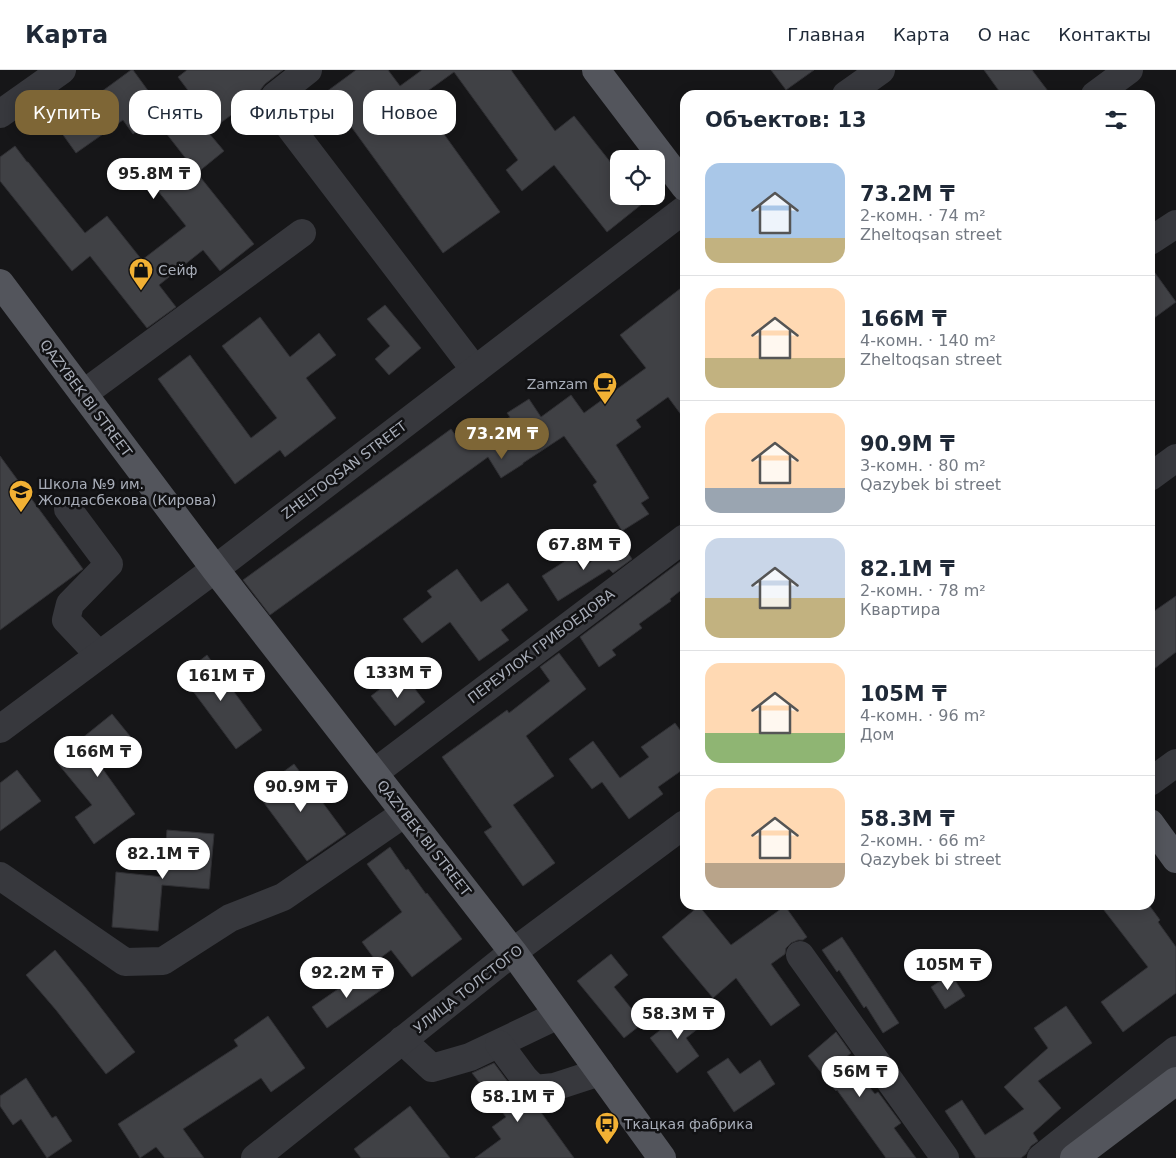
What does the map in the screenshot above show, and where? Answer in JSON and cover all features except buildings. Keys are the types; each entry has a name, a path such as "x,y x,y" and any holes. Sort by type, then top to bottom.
{"main road":[{"path":"596,70 680,180"},
{"name":"QAZYBEK BI STREET","path":"0,283 215,569 513,952 662,1158"},
{"path":"1155,829 1176,859"},
{"path":"1074,1158 1176,1081"}],"street":[{"path":"0,114 62,70"},
{"path":"308,70 275,96 276,109 475,370"},
{"path":"853,90 881,70"},
{"path":"1103,90 1129,70"},
{"name":"ZHELTOQSAN STREET","path":"0,729 215,569 680,213"},
{"path":"1155,238 1176,224"},
{"path":"84,394 302,233"},
{"path":"1155,473 1176,458"},
{"path":"68,509 109,564 70,604 66,620 99,655"},
{"name":"ПЕРЕУЛОК ГРИБОЕДОВА","path":"374,773 680,542"},
{"path":"1155,779 1176,764"},
{"path":"0,876 125,962 163,961 230,918 283,897 405,813"},
{"name":"УЛИЦА ТОЛСТОГО","path":"255,1158 513,952 680,828"},
{"path":"800,955 945,1158"},
{"path":"402,1040 432,1068 470,1057 558,1014"},
{"path":"499,1044 525,1079 535,1089 554,1088 600,1072"},
{"path":"1041,1158 1176,1050"}],"place":[{"name":"Сейф","path":"141,291"},
{"name":"Zamzam","path":"605,405"},
{"name":"Школа №9 им. Жолдасбекова (Кирова)","path":"21,513"},
{"name":"Ткацкая фабрика","path":"607,1145"}]}
